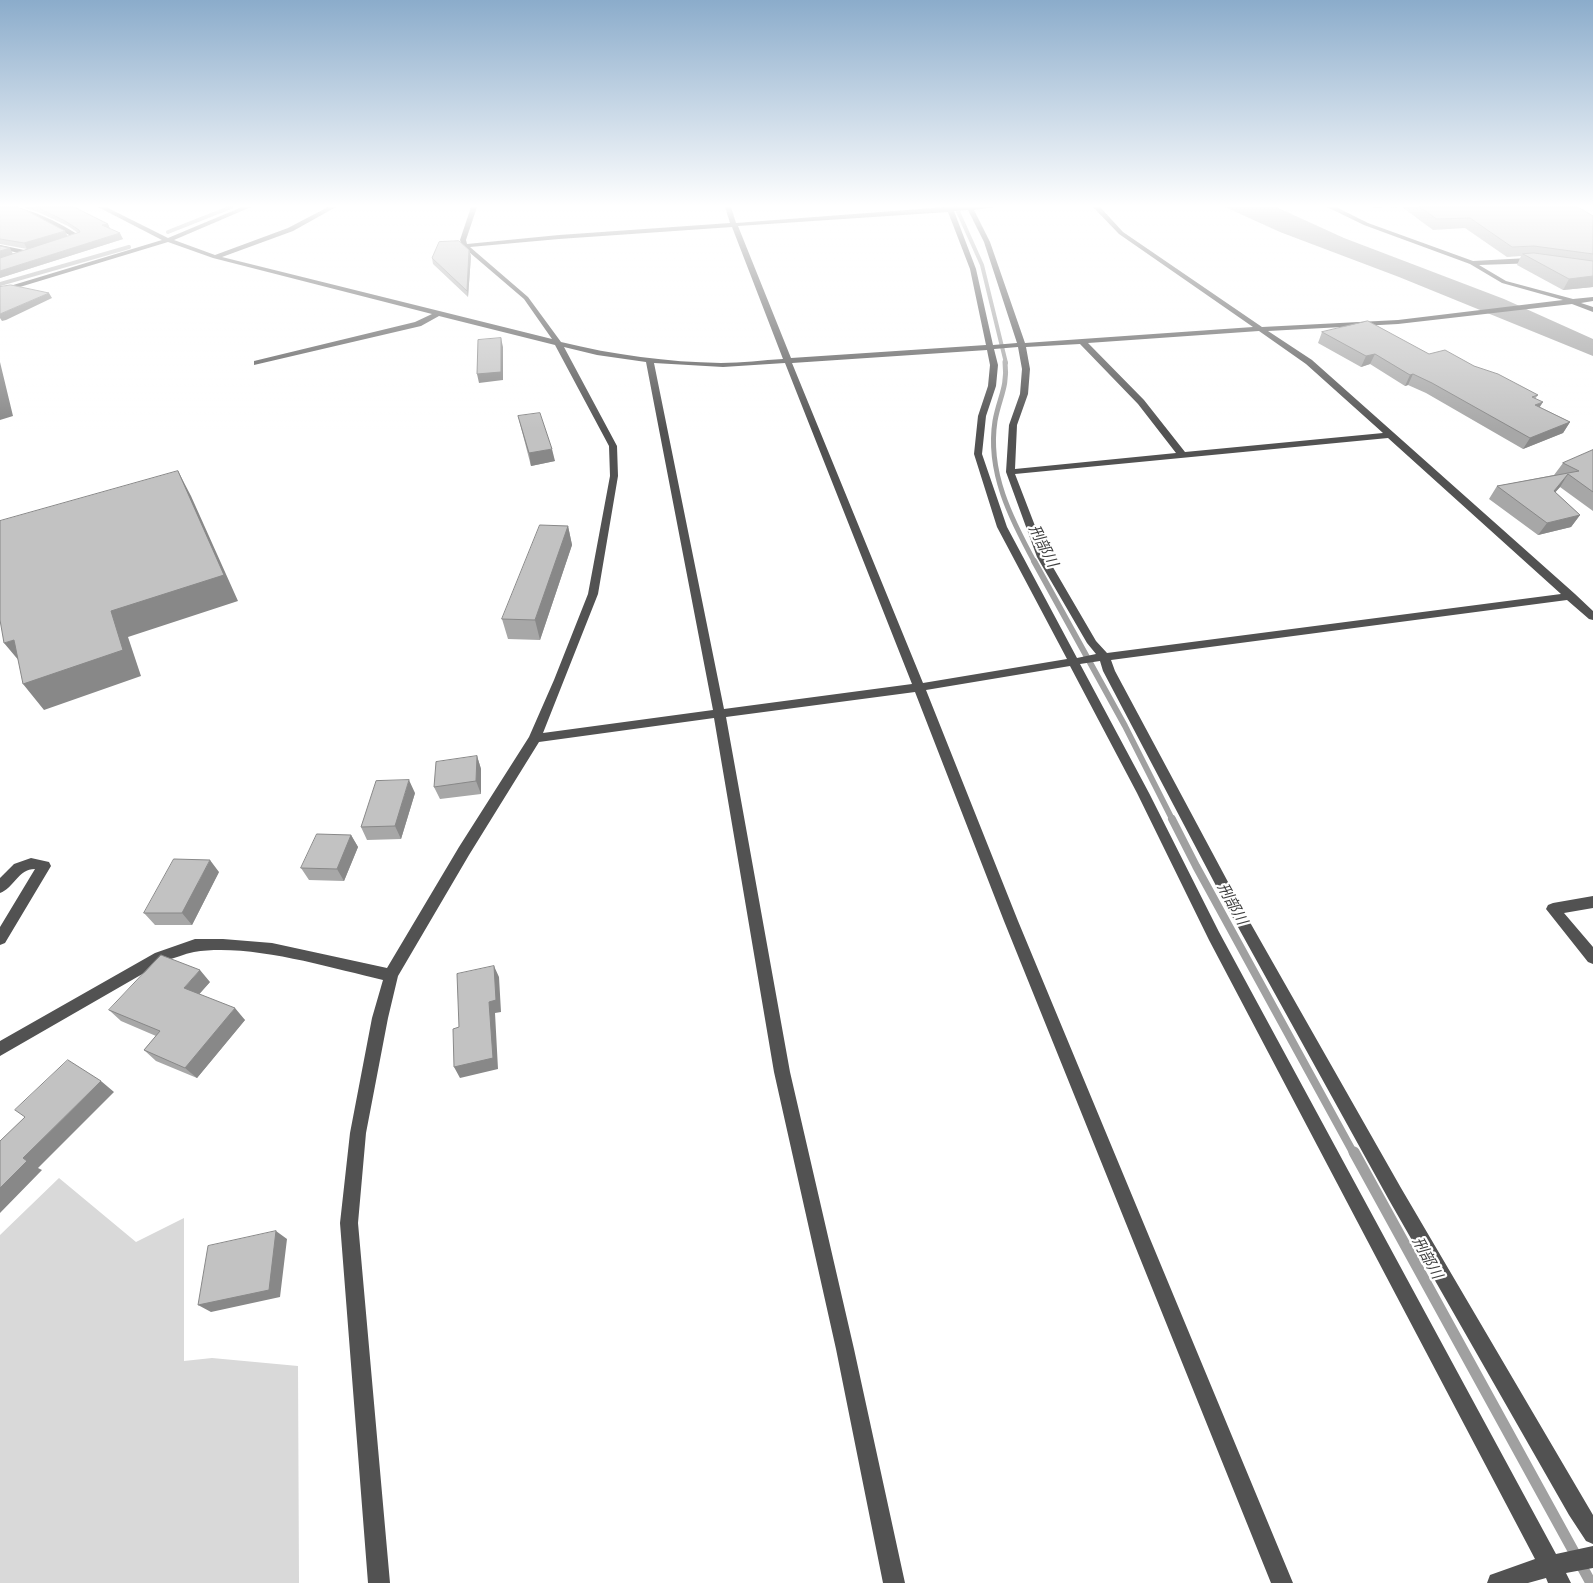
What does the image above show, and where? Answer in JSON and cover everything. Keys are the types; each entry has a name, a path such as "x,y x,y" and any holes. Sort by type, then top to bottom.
{"street":[{"path":"0,291 33,281"},
{"path":"308,281 597,353 650,361 723,365 1260,329 1398,322 1569,300 1593,299"},
{"path":"379,1583 349,1223 358,1133 380,1018 391,975 464,851 535,738 560,680 593,594 614,476 613,446 558,343 526,298 506,281"},
{"path":"756,281 920,687 1015,930 1282,1583"},
{"path":"975,281 992,348 994,365 992,386 982,416 978,454 1002,527 1090,659 1214,936 1560,1571"},
{"path":"999,281 1026,369 1024,394 1012,425 1010,472 1020,504 1042,556 1092,643 1090,659"},
{"path":"1190,281 1309,362 1593,616"},
{"path":"1502,281 1569,300 1593,310"},
{"path":"257,363 418,324 437,314"},
{"path":"1082,342 1140,402 1183,456"},
{"path":"650,361 719,712 782,1072 845,1349 894,1583"},
{"path":"1010,472 1391,435"},
{"path":"535,738 719,712 920,687 1090,659 1571,596"},
{"path":"1090,659 1108,671 1238,914 1394,1194 1576,1508 1593,1534"},
{"path":"0,887 20,866 38,864 44,866 0,939"},
{"path":"1593,902 1552,909 1593,958"},
{"path":"0,1048 152,961 184,948 200,945 273,951 391,975"},
{"path":"1498,1583 1537,1569 1560,1571 1593,1557"}],"shaded area":[{"path":"1409,281 1456,281 1504,299 1593,339 1593,356"},
{"path":"59,1178 136,1242 184,1218 184,1361 212,1358 298,1366 299,1583 0,1583 0,1235"}],"building":[{"path":"456,281 467,281 467,291"},
{"path":"11,285 49,293 0,314 0,287"},
{"path":"1368,321 1429,354 1445,350 1474,366 1498,374 1538,395 1532,397 1543,402 1535,405 1570,422 1530,438 1432,383 1413,374 1410,375 1375,354 1366,356 1322,332"},
{"path":"501,338 501,372 477,374 478,340"},
{"path":"540,413 552,449 529,453 518,416"},
{"path":"1593,450 1593,492 1568,474 1554,491 1580,515 1547,523 1497,486 1579,471 1563,463"},
{"path":"178,471 224,575 111,611 123,650 23,684 14,640 4,643 0,620 0,521"},
{"path":"540,525 568,526 535,620 502,619"},
{"path":"477,756 476,781 434,787 436,762"},
{"path":"409,780 395,826 361,827 376,781"},
{"path":"317,834 351,835 337,869 301,868"},
{"path":"174,859 210,860 182,913 144,913"},
{"path":"161,955 200,970 184,988 235,1008 185,1068 144,1050 160,1031 109,1010"},
{"path":"494,966 496,1000 489,1002 493,1058 454,1067 453,1029 459,1027 457,974"},
{"path":"68,1060 101,1081 23,1158 27,1161 0,1188 0,1141 25,1117 15,1110"},
{"path":"276,1231 269,1290 198,1305 208,1246"}],"waterway":[{"path":"0,284 11,281"},
{"name":"刑部川","path":"986,281 1006,363"},
{"name":"刑部川","path":"1005,362 1004,386 995,421 994,459 1003,495 1034,561"},
{"name":"刑部川","path":"1034,561 1125,726 1173,821"},
{"name":"刑部川","path":"1172,819 1354,1154"},
{"name":"刑部川","path":"1354,1152 1591,1583"}]}
